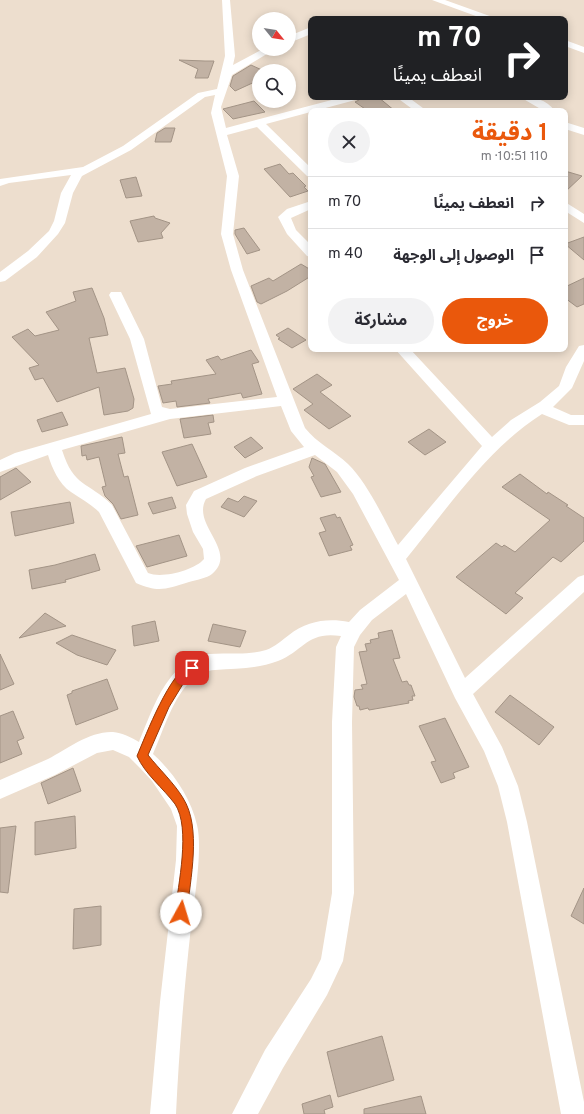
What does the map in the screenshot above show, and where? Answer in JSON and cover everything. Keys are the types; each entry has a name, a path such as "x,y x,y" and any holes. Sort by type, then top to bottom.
{"street":[{"path":"226,0 230,56 227,73 216,107 221,133 233,176 227,234 237,270 285,401 299,431 306,440 343,468 352,478 397,558 462,692 494,753 513,803 574,1114"},
{"path":"436,0 483,16"},
{"path":"296,37 308,31"},
{"path":"568,44 584,50"},
{"path":"227,73 257,56"},
{"path":"0,278 26,259 51,236 59,222 63,204 72,181 83,170 127,148 202,95 220,92"},
{"path":"333,108 349,100"},
{"path":"406,100 418,108"},
{"path":"532,100 544,105 547,108"},
{"path":"221,133 259,123 308,113"},
{"path":"259,123 308,171"},
{"path":"568,126 584,132"},
{"path":"0,182 83,170"},
{"path":"308,206 291,212 284,217 291,231 308,250"},
{"path":"568,208 584,219"},
{"path":"116,295 137,339 156,411 170,414"},
{"path":"397,558 491,446 516,424 541,408 564,388 584,349"},
{"path":"405,352 491,446"},
{"path":"0,466 21,457 170,414 285,401"},
{"path":"541,408 570,420 584,420"},
{"path":"54,448 59,465 66,478 75,487 98,501 106,509 137,572 147,581 160,583 205,570 213,561 211,550 201,532 195,514 194,505 200,495 251,472 316,448"},
{"path":"245,1114 274,1059 319,987 332,961 343,893 343,666 345,647 353,630 366,615 409,582"},
{"path":"462,692 584,582"},
{"path":"142,756 165,704 183,676 192,668 213,662 244,661 268,657 282,650 300,636 319,628 333,626 353,630"},
{"path":"0,790 54,766 91,746 104,741 115,741 127,745 142,756 179,801 185,814 188,828 186,869 171,1002 162,1114"}],"building":[{"path":"179,60 214,61 208,78 195,78 198,69"},
{"path":"252,65 252,83 235,91 230,86 233,76"},
{"path":"359,100 382,100 391,108 364,108 355,102"},
{"path":"252,102 252,108 261,108 265,112 233,119 223,109"},
{"path":"165,128 175,128 171,142 155,142 157,133"},
{"path":"280,164 289,174 293,173 306,186 304,187 308,191 290,197 264,169"},
{"path":"568,172 582,176 568,189"},
{"path":"136,177 142,196 126,198 120,180"},
{"path":"154,216 155,218 170,223 161,233 163,238 138,242 130,221"},
{"path":"244,228 260,250 247,254 235,234 235,230"},
{"path":"584,237 584,260 568,247 568,243"},
{"path":"301,264 308,268 308,278 287,291 261,304 257,302 251,286 269,278 273,281"},
{"path":"584,278 584,304 577,307 568,300 568,286"},
{"path":"92,288 104,318 108,335 89,338 97,373 125,368 134,399 133,408 128,411 104,415 99,387 57,402 43,378 35,380 29,368 39,365 12,337 28,329 35,336 59,330 46,312 76,301 73,292"},
{"path":"288,328 306,340 292,348 278,339 280,338 276,335"},
{"path":"251,350 259,362 252,364 262,394 243,398 241,393 208,399 210,403 177,407 176,401 163,403 158,386 172,384 171,381 216,374 206,360 218,356 221,360"},
{"path":"317,374 332,385 320,392 351,416 329,429 304,410 313,404 293,389"},
{"path":"62,412 68,425 42,432 37,420"},
{"path":"213,415 214,422 208,423 211,434 184,438 180,419"},
{"path":"429,429 446,442 425,455 408,442"},
{"path":"122,437 125,453 118,454 124,477 128,476 138,515 121,519 113,504 105,496 102,487 106,486 99,457 87,460 86,455 82,456 81,446"},
{"path":"251,437 263,448 245,458 234,447"},
{"path":"192,444 207,477 177,486 162,452"},
{"path":"312,458 325,464 341,492 321,497 311,477 314,476 309,467"},
{"path":"16,468 31,482 0,500 0,477"},
{"path":"520,474 547,494 548,492 568,505 566,506 584,518 584,541 561,562 553,557 515,593 523,598 506,614 456,577 496,543 502,547 504,545 515,552 550,520 502,487"},
{"path":"244,496 257,501 244,517 221,507 228,498 238,502"},
{"path":"172,497 176,508 153,514 148,503"},
{"path":"70,502 74,523 15,536 11,512"},
{"path":"335,514 337,518 340,517 353,545 350,546 352,550 329,556 319,533 326,531 320,518"},
{"path":"179,535 187,556 147,567 136,546"},
{"path":"95,554 100,570 65,580 66,582 32,589 29,570 55,565"},
{"path":"45,613 66,626 19,638"},
{"path":"155,621 159,641 134,646 132,626"},
{"path":"213,624 246,631 240,647 208,641"},
{"path":"392,630 400,658 393,659 402,682 407,681 409,685 411,685 415,696 412,696 413,700 408,701 409,703 369,710 368,708 360,710 354,697 355,690 363,689 361,685 367,684 359,652 367,651 365,644 371,643 370,640 379,638 378,633"},
{"path":"72,635 116,650 107,665 77,655 56,643"},
{"path":"0,654 14,684 0,690"},
{"path":"107,679 118,709 76,725 67,695 72,693 72,691"},
{"path":"510,695 554,727 539,745 495,712"},
{"path":"13,711 24,738 17,741 22,754 0,763 0,716"},
{"path":"445,718 469,767 453,773 455,778 441,783 431,762 436,761 419,726"},
{"path":"73,768 81,791 48,804 41,783"},
{"path":"75,816 76,848 35,855 35,822"},
{"path":"16,826 8,893 0,892 0,828"},
{"path":"584,888 584,924 571,916"},
{"path":"101,906 101,945 73,949 74,909"},
{"path":"382,1036 394,1080 338,1097 327,1052"},
{"path":"330,1095 333,1107 324,1110 325,1114 304,1114 302,1104"},
{"path":"421,1096 426,1114 364,1114 364,1109"}],"route":[{"path":"181,913 186,869 188,828 185,814 179,801 142,756 165,704 183,676 192,668"}]}
